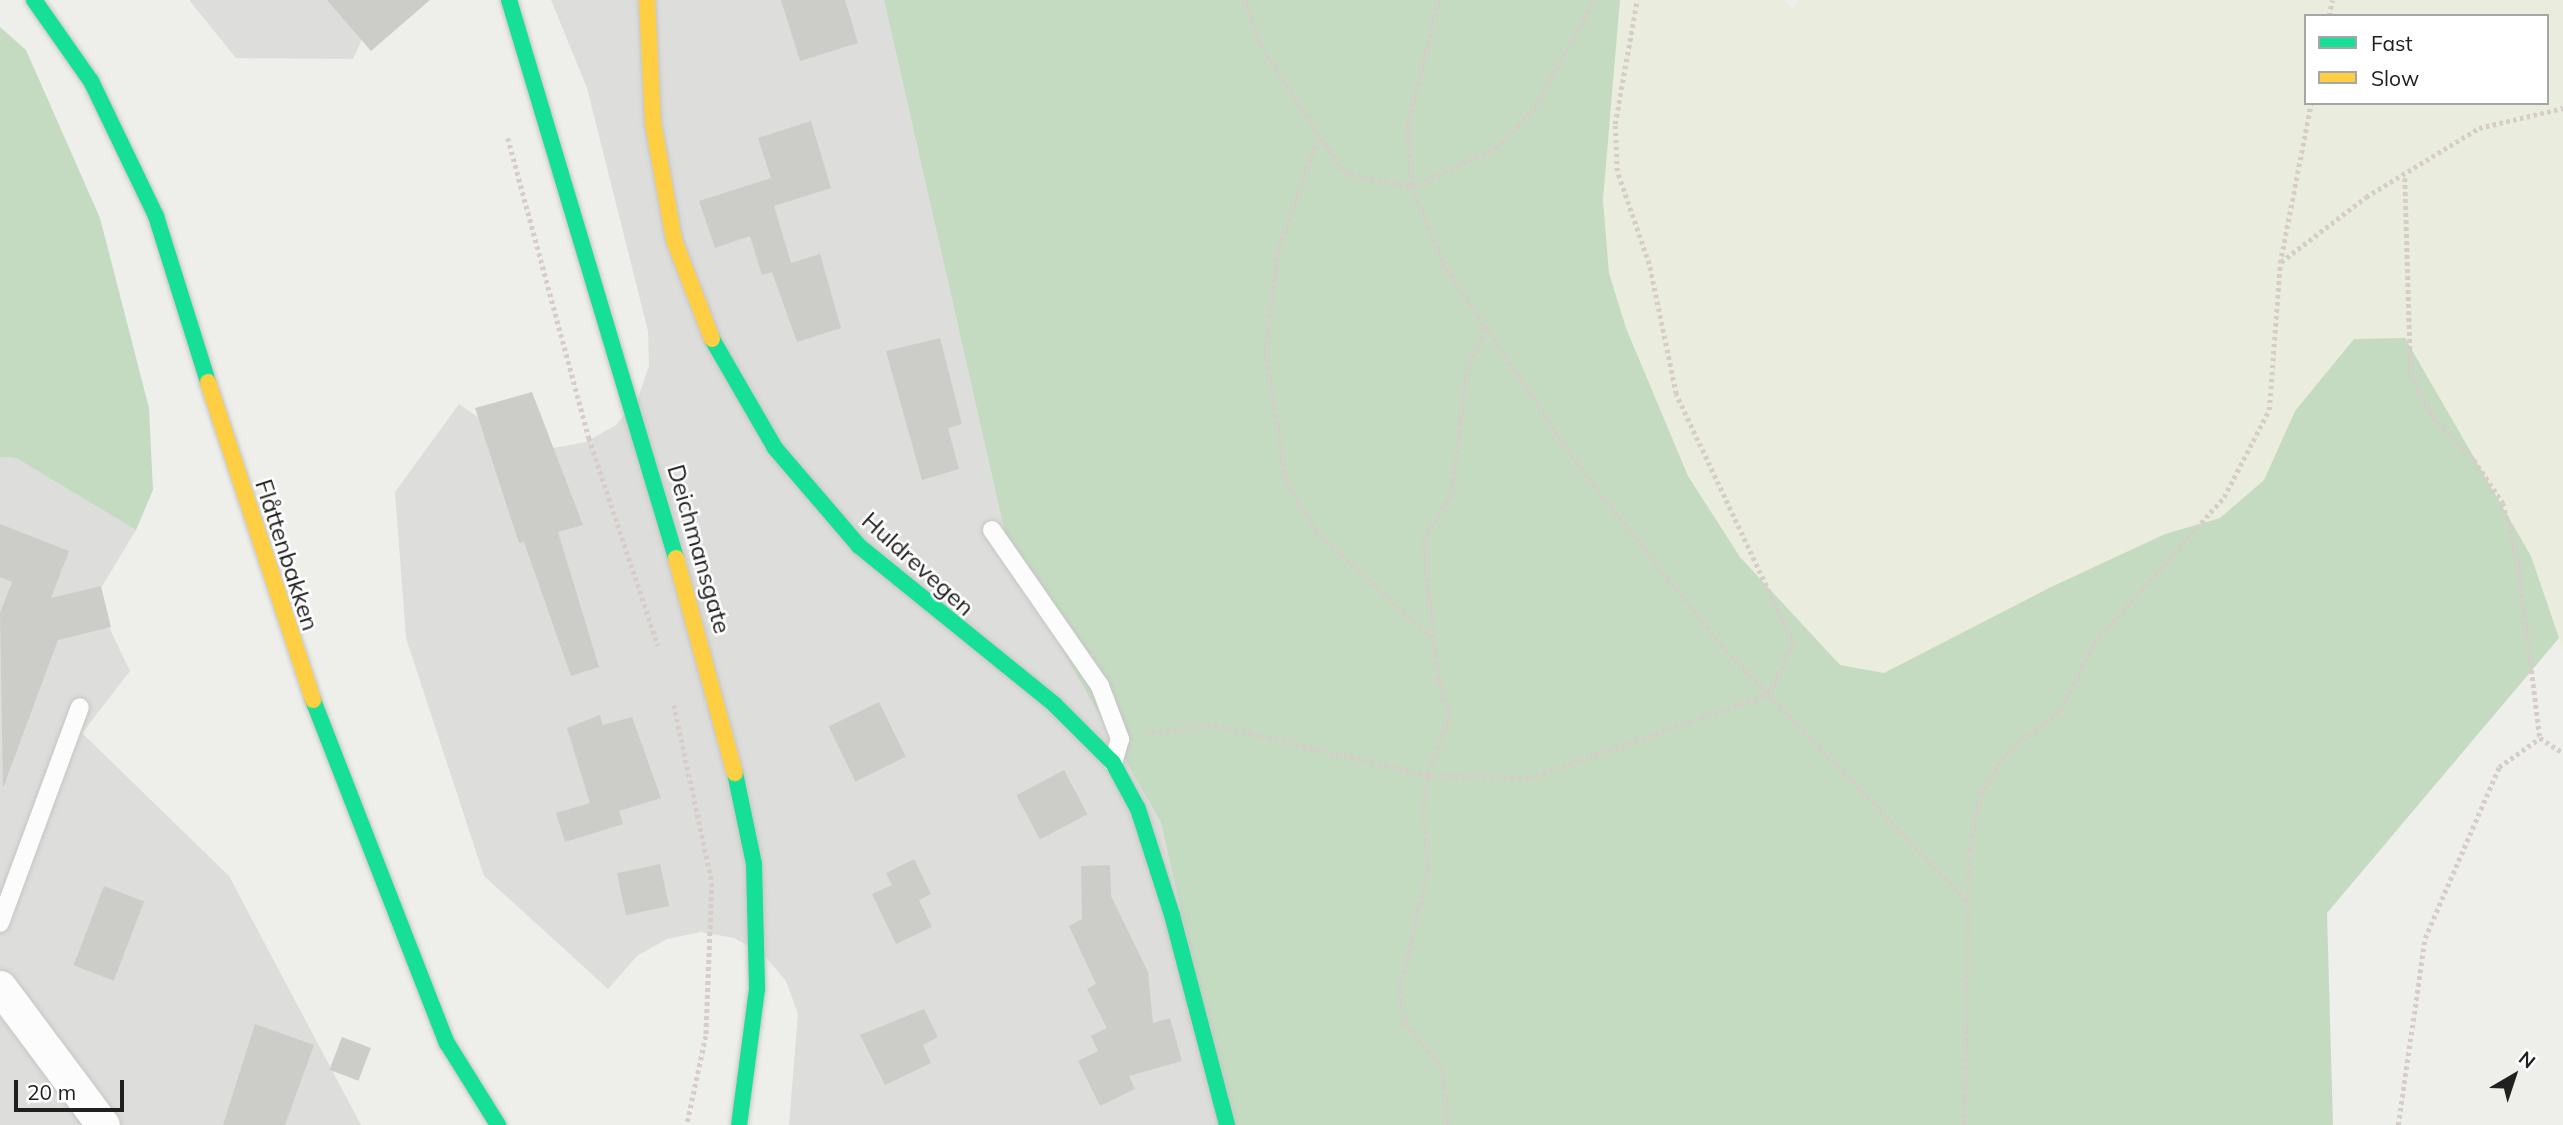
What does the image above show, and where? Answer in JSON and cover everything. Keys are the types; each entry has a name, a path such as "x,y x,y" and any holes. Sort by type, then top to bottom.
{"street":[{"name":"Flåttenbakken","path":"34,0 92,81 156,216 290,641 447,1043 498,1125"},
{"name":"Deichmansgate","path":"509,0 637,416 747,815 756,889 757,989 739,1125"},
{"name":"Huldrevegen","path":"647,0 653,123 674,240 712,340 775,448 859,546 1054,704 1113,762 1138,809 1172,915 1227,1125"},
{"path":"0,987 103,1125"}],"lane":[{"path":"992,530 1080,652 1120,739 1113,762"},
{"path":"0,923 80,707"}],"path":[{"path":"1245,0 1260,44 1318,139 1344,172 1412,187 1496,148 1518,126 1536,105 1594,0"},
{"path":"1438,0 1410,117 1412,187 1432,242 1576,462 1721,645 1968,901"},
{"path":"1120,739 1171,726 1214,725 1427,775 1529,778 1769,694 1793,643 1676,394 1649,264 1617,171 1615,124 1637,0"},
{"path":"1964,1125 1968,901 1974,820 1988,776 2020,740 2060,711 2094,643 2114,617 2224,497 2269,410 2280,263 2311,105"},
{"path":"2280,263 2366,197 2405,178 2479,128 2563,108"},
{"path":"507,131 590,438 660,653"},
{"path":"1318,139 1279,251 1266,352 1286,481 1316,531 1434,640"},
{"path":"2405,178 2411,375 2432,417 2474,460 2503,503 2518,559 2540,738 2563,753"},
{"path":"1447,1125 1443,1069 1400,1009 1404,960 1428,869 1423,809 1427,775 1450,714 1434,640 1423,540 1451,495 1468,363 1482,339 1484,323"},
{"path":"670,691 712,883 706,1036 687,1125"},
{"path":"2398,1125 2425,938 2499,767 2540,738"}],"shaded area":[{"path":"189,0 380,0 353,59 236,58"},
{"path":"551,0 884,0 1011,560 1161,823 1229,1125 789,1125 798,1014 786,981 764,955 734,938 701,932 667,939 637,956 608,989 484,876 406,638 395,492 459,404 489,425 553,448 586,442 616,425 638,398 649,366 648,331 587,88"},
{"path":"1620,0 1784,0 1793,10 1799,0 2563,0 2563,650 2531,556 2295,411 2264,480 2220,518 2165,534 2049,588 1884,673 1839,665 1740,557 1688,476 1626,328 1609,273 1603,200"},
{"path":"0,457 16,458 136,530 95,598 130,671 82,733 229,876 361,1125 0,1125"}],"green space":[{"path":"884,0 1620,0 1603,200 1609,273 1626,328 1688,476 1740,557 1840,665 1884,673 2049,588 2165,534 2220,518 2264,480 2295,411 2354,339 2405,338 2531,556 2559,638 2327,913 2333,1125 1229,1125 1161,823 1011,560"},
{"path":"0,27 26,50 100,218 149,408 153,490 136,530 16,458 0,457"}],"building":[{"path":"327,0 430,0 371,51"},
{"path":"781,0 845,0 858,43 800,61"},
{"path":"811,121 831,188 774,206 791,263 820,254 841,328 797,342 772,272 762,275 750,236 715,248 699,201 771,178 758,138"},
{"path":"940,338 962,424 948,428 959,469 922,480 886,351"},
{"path":"532,392 583,525 558,532 599,667 571,676 524,542 519,543 475,408"},
{"path":"0,524 69,551 51,598 101,586 111,627 58,640 3,788 0,613 12,582 0,577"},
{"path":"879,702 906,757 855,781 829,727"},
{"path":"600,715 603,725 632,717 661,798 619,811 623,824 565,842 556,813 590,803 567,728"},
{"path":"1064,770 1087,814 1040,839 1016,795"},
{"path":"914,859 931,894 919,900 932,927 896,944 872,894 892,885 886,873"},
{"path":"660,864 669,906 626,915 617,873"},
{"path":"1110,865 1111,896 1148,972 1153,1023 1170,1018 1182,1061 1129,1076 1135,1089 1100,1106 1078,1061 1098,1051 1091,1036 1107,1028 1087,989 1096,984 1069,926 1082,919 1081,866"},
{"path":"104,886 144,901 114,981 74,965"},
{"path":"924,1009 938,1037 923,1045 931,1063 885,1085 860,1035"},
{"path":"255,1024 314,1045 285,1125 223,1125"},
{"path":"342,1037 371,1048 358,1081 329,1070"}],"traffic: fast":[{"path":"34,0 91,81 156,216 208,382"},
{"path":"509,0 676,558"},
{"path":"712,339 775,448 859,546 1054,704 1113,763 1138,809 1172,915 1227,1125"},
{"path":"313,700 447,1043 498,1125"},
{"path":"735,773 754,864 757,989 739,1125"}],"traffic: slow":[{"path":"647,0 653,123 674,240 712,339"},
{"path":"208,382 313,700"},
{"path":"676,558 735,773"}]}
